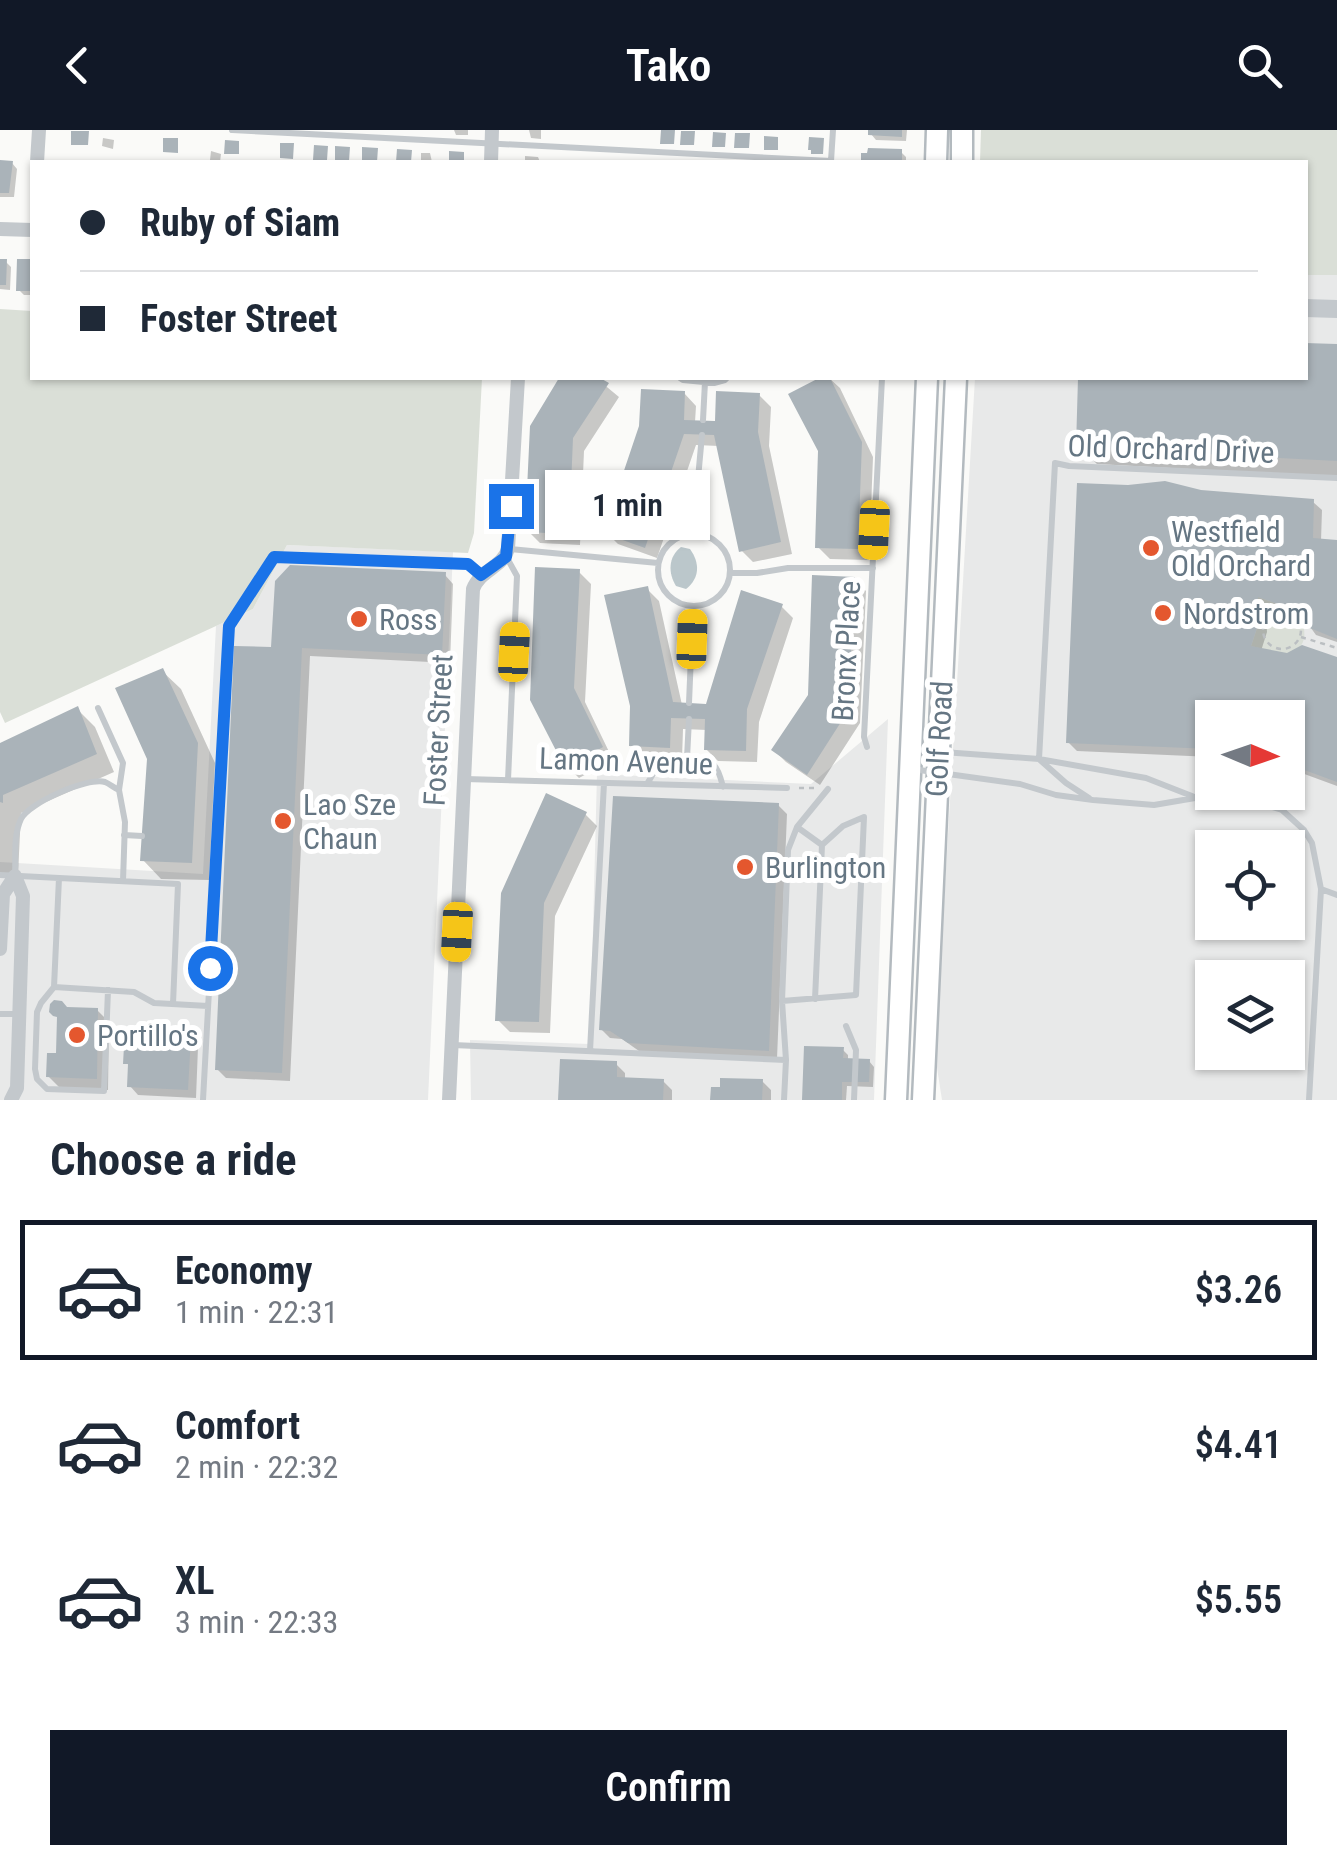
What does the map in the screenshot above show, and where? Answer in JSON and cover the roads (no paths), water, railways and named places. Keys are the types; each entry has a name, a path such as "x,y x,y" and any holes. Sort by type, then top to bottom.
{"main road":[{"path":"936,160 937,130"},
{"path":"962,130 962,160"},
{"name":"Golf Road","path":"896,1100 928,380"},
{"name":"Golf Road","path":"923,1100 956,380"}],"street":[{"path":"37,160 39,130"},
{"path":"0,229 30,230"},
{"path":"1308,308 1337,309"},
{"path":"481,575 507,553 518,380"},
{"name":"Foster Street","path":"449,1100 473,589 481,575"},
{"path":"0,949 2,894 8,875"},
{"path":"5,1099 17,1088 23,896 8,875"}],"lane":[{"path":"232,130 492,137 805,160"},
{"path":"832,160 833,130"},
{"path":"683,380 725,380"},
{"name":"Bronx Place","path":"867,747 864,736 882,380"},
{"path":"703,420 705,382"},
{"path":"693,534 702,435"},
{"name":"Old Orchard Drive","path":"1039,759 1055,463 1337,478"},
{"path":"683,535 712,538 730,562 728,584 714,600 693,607 665,593 657,574 658,563 667,545 683,535"},
{"path":"508,780 518,576 507,553 658,563"},
{"path":"203,1100 229,626 274,557 468,564 481,575"},
{"path":"730,573 873,568"},
{"path":"690,703 693,607"},
{"path":"98,708 124,763 119,790 125,822 123,881"},
{"path":"687,758 689,718"},
{"path":"647,784 661,763 671,758 687,758 710,760 724,786"},
{"path":"911,769 938,762 1039,759 1146,778 1195,797"},
{"path":"1039,759 1093,800"},
{"path":"938,762 1056,796 1154,805 1195,798"},
{"name":"Lamon Avenue","path":"464,779 786,788"},
{"path":"119,790 104,782 81,784 22,815 8,875 178,884 173,1004"},
{"path":"590,1051 604,783"},
{"path":"784,1100 782,1001 788,850 797,826 828,788"},
{"path":"1282,810 1294,818 1312,843 1320,889 1309,1100"},
{"path":"782,1001 815,999 856,995 864,817 843,826 822,845 815,999"},
{"path":"797,826 822,845"},
{"path":"124,835 142,836"},
{"path":"59,878 54,987 37,1012 35,1069 47,1089 104,1090 108,990"},
{"path":"1320,889 1337,895"},
{"path":"54,987 134,992 154,1003 208,1006"},
{"path":"0,1014 18,1014"},
{"path":"846,1026 856,1050 854,1100"},
{"path":"452,1044 786,1060"}],"place":[{"name":"Westfield Old Orchard","path":"1151,548"},
{"name":"Nordstrom","path":"1163,613"},
{"name":"Ross","path":"359,619"},
{"name":"Lao Sze Chaun","path":"283,821"},
{"name":"Burlington","path":"745,867"},
{"name":"Portillo's","path":"77,1035"}]}
